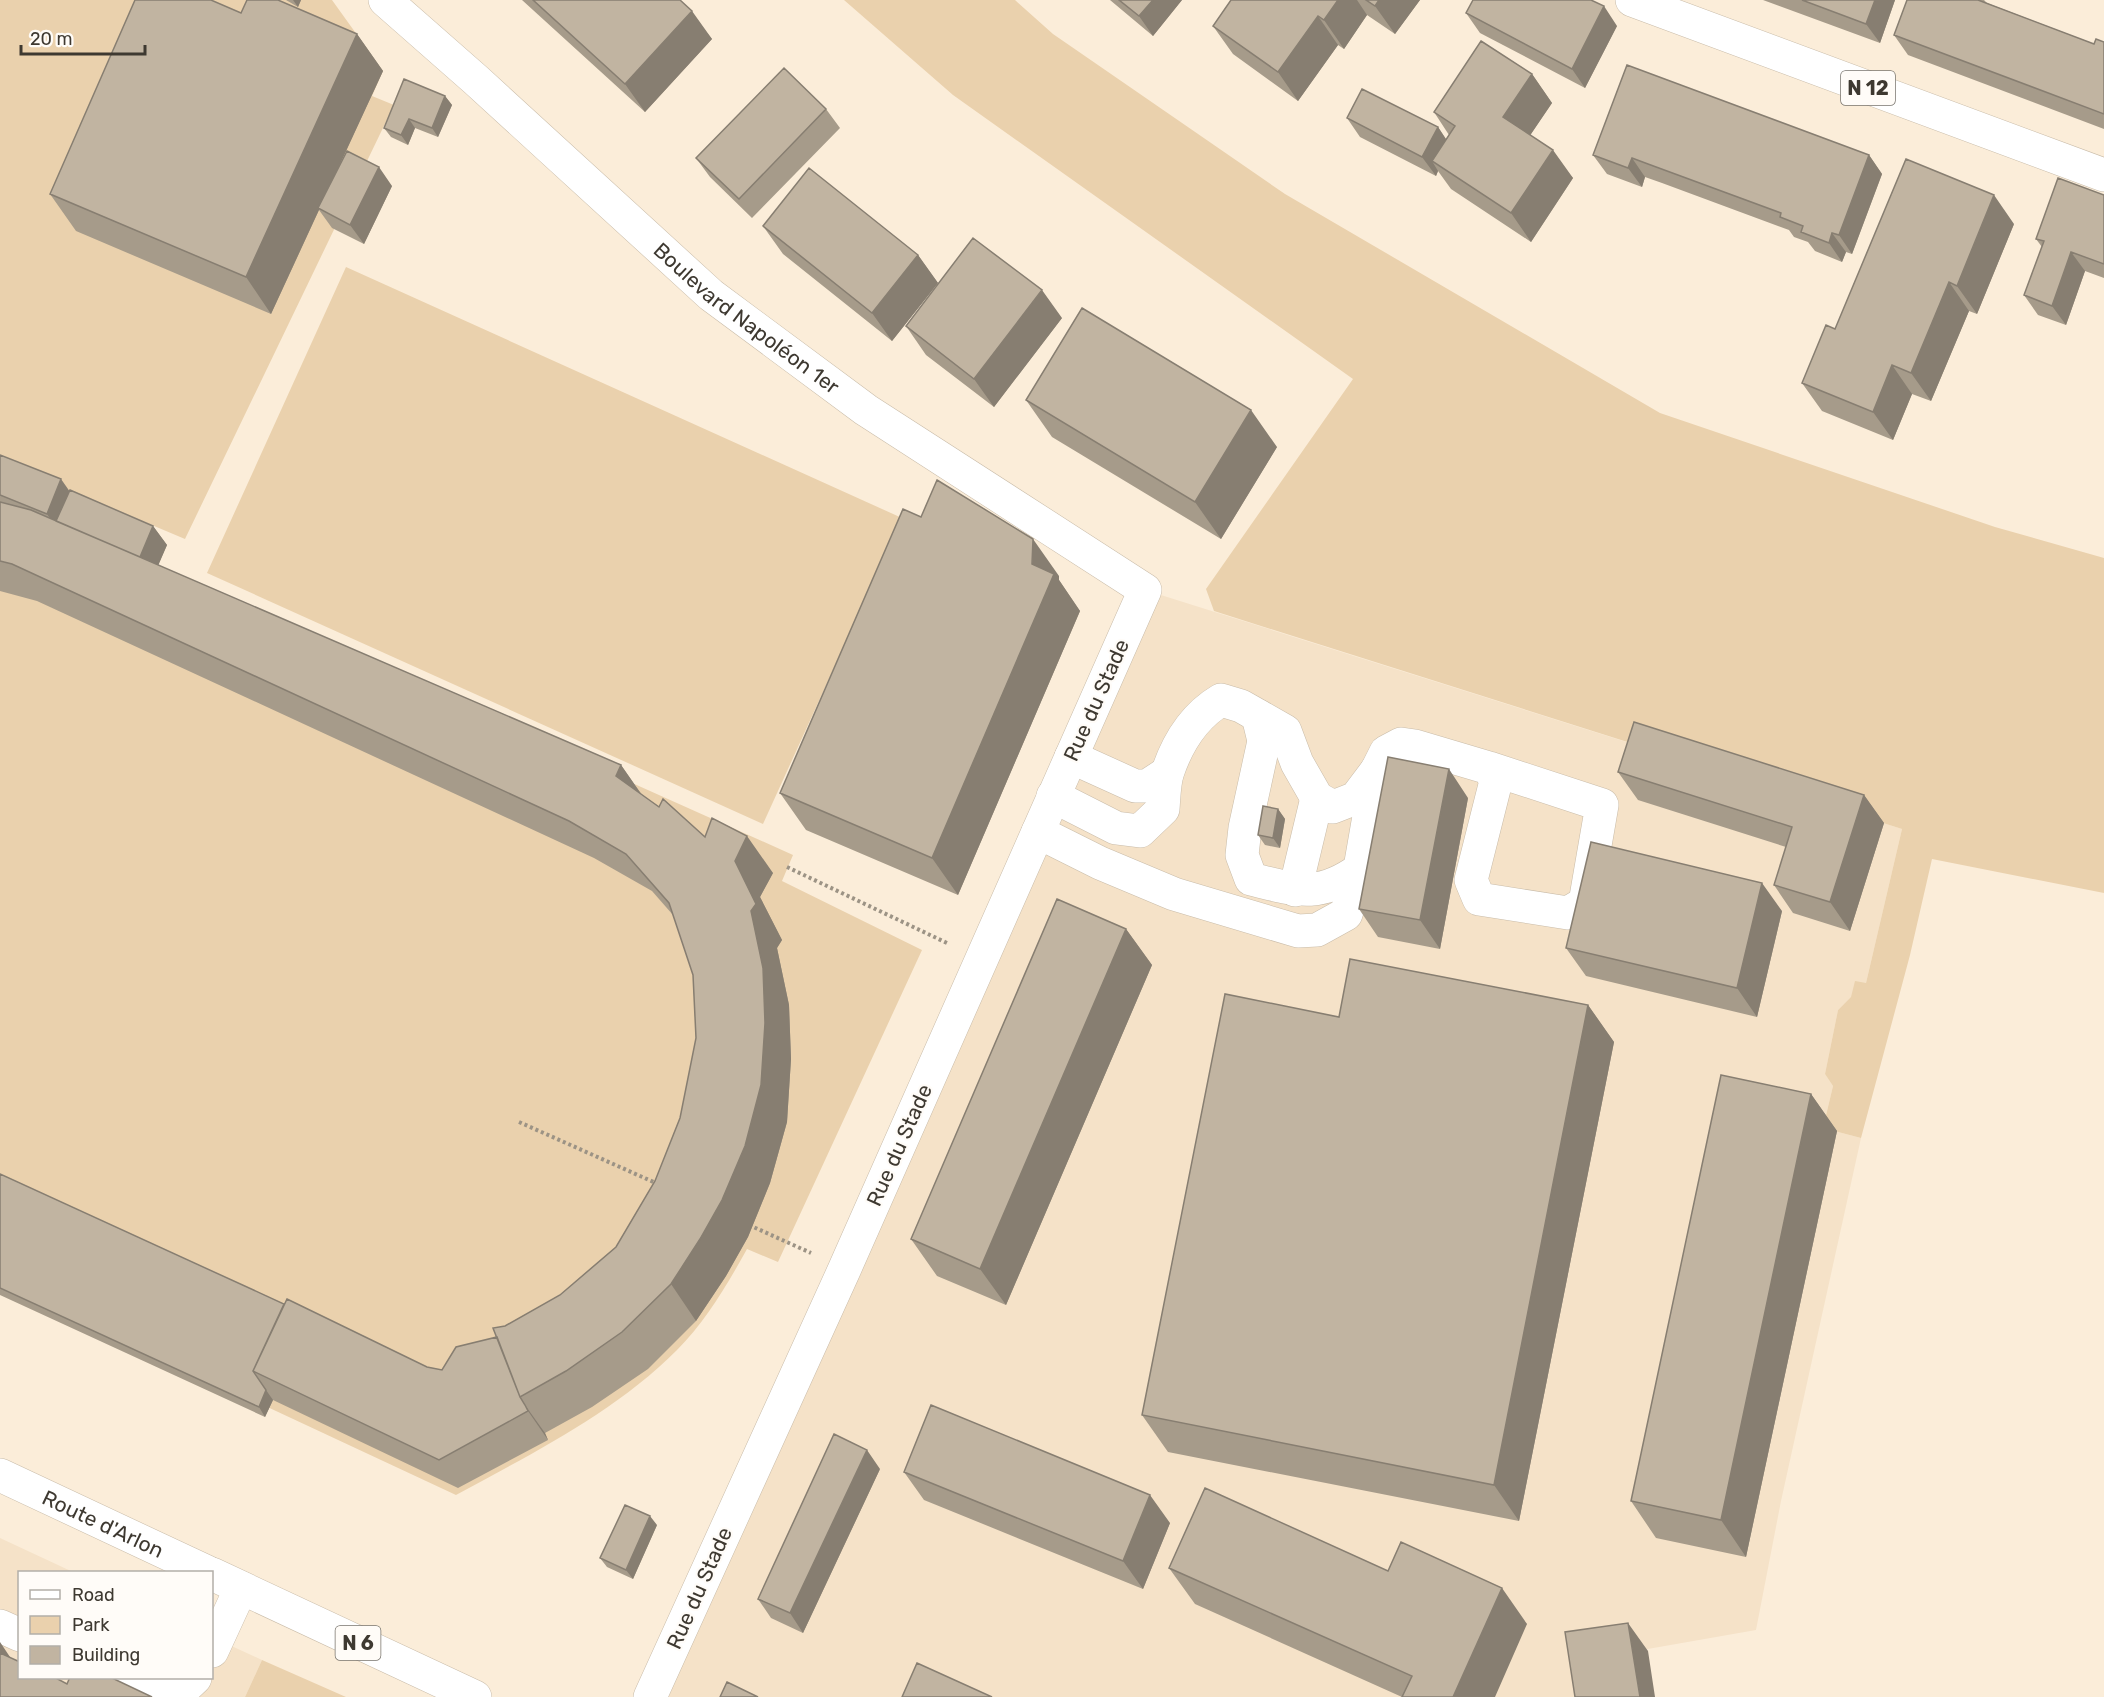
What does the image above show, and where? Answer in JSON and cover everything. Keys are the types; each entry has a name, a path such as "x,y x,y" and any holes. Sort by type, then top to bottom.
{"street":[{"name":"Boulevard Napoléon 1er","path":"385,0 711,295 866,410 1145,590"},
{"name":"N 12","path":"1632,0 2104,175"},
{"name":"Rue du Stade","path":"650,1697 845,1268 1145,590"},
{"path":"1053,796 1116,828 1140,831 1163,809 1167,773 1189,728 1206,709 1221,700 1240,706 1285,731 1297,763 1317,798 1333,807 1356,798 1377,770 1386,752 1401,744 1489,768 1602,805 1585,903 1568,913 1479,899 1471,880 1496,781 1489,768"},
{"path":"1258,716 1264,741 1245,828 1242,855 1251,879 1295,890 1313,890 1344,880 1360,869"},
{"path":"1071,756 1135,786 1147,786 1167,773"},
{"path":"1038,832 1100,863 1174,894 1298,931 1317,930 1346,915 1360,869 1377,770"},
{"path":"1295,890 1317,798"},
{"name":"Route d'Arlon","path":"0,1475 205,1571"},
{"name":"N 6","path":"213,1574 475,1697"},
{"path":"213,1649 241,1588"},
{"path":"0,1626 18,1634"},
{"path":"118,1679 147,1693 180,1692 193,1679"}],"path":[{"path":"788,867 981,959"},
{"path":"519,1122 660,1185"},
{"path":"747,1224 845,1268"}],"shaded area":[{"path":"1145,590 1902,829 1866,983 1838,1010 1825,1074 1833,1086 1823,1128 1861,1138 1781,1501 1756,1630 1585,1660 1590,1697 650,1697"},
{"path":"0,1538 71,1571 18,1571 18,1679 213,1679 213,1637 262,1660 245,1697 0,1697"}],"green space":[{"path":"0,0 332,0 383,71 372,96 394,105 185,539 0,461"},
{"path":"844,0 1015,0 1053,34 1285,194 1660,413 1995,527 2104,558 2104,893 1932,859 1910,955 1861,1138 1823,1128 1833,1086 1825,1074 1838,1010 1851,997 1855,981 1866,983 1902,829 1214,611 1206,589 1353,379 953,95"},
{"path":"346,267 902,518 763,824 207,573"},
{"path":"0,536 163,573 793,855 782,881 922,950 778,1262 747,1249 707,1315 677,1350 653,1373 572,1430 456,1495 0,1282"},
{"path":"262,1660 346,1697 245,1697"}],"building":[{"path":"135,0 211,0 241,13 247,0 278,0 357,34 246,277 50,194"},
{"path":"533,0 680,0 692,11 625,84"},
{"path":"1119,0 1153,0 1139,16"},
{"path":"1231,0 1338,0 1324,20 1318,16 1278,72 1213,26"},
{"path":"1366,0 1379,0 1375,6"},
{"path":"1473,0 1591,0 1604,6 1572,69 1466,13"},
{"path":"1802,0 1875,0 1866,24"},
{"path":"1907,0 1978,0 2094,44 2096,39 2104,42 2104,114 1894,35"},
{"path":"1481,41 1532,74 1503,117 1553,150 1511,213 1432,161 1455,126 1434,112"},
{"path":"1627,65 1869,155 1839,235 1832,233 1829,243 1801,232 1803,226 1780,217 1781,213 1632,158 1628,168 1593,155"},
{"path":"784,68 826,109 739,199 696,158"},
{"path":"404,79 445,96 432,128 409,119 401,135 384,128"},
{"path":"1362,89 1438,127 1422,157 1347,118"},
{"path":"347,151 379,167 350,225 318,208"},
{"path":"1906,159 1994,195 1957,286 1949,282 1911,373 1892,365 1873,412 1802,383 1826,325 1835,329"},
{"path":"809,168 918,255 872,313 763,226"},
{"path":"2058,178 2104,195 2104,264 2071,252 2052,306 2024,295 2044,241 2036,239"},
{"path":"973,238 1042,290 974,379 906,326"},
{"path":"1082,308 1251,410 1195,502 1026,400"},
{"path":"0,455 61,479 47,514 0,495"},
{"path":"937,480 1033,539 1032,564 1054,574 932,858 780,793 903,509 921,517"},
{"path":"70,490 153,526 140,557 56,521"},
{"path":"0,502 31,510 621,765 616,776 659,807 663,799 705,837 712,818 747,836 735,861 756,904 751,911 763,968 765,1023 761,1085 745,1146 722,1200 671,1284 622,1332 566,1371 520,1397 493,1328 505,1326 560,1295 616,1247 655,1181 680,1118 696,1038 693,975 669,903 626,854 569,821 12,564 0,561"},
{"path":"1634,722 1864,795 1830,902 1774,885 1792,827 1618,772"},
{"path":"1388,757 1449,769 1420,920 1359,909"},
{"path":"1263,806 1278,809 1273,838 1258,835"},
{"path":"1591,842 1762,883 1737,988 1566,948"},
{"path":"1057,899 1126,929 980,1269 911,1239"},
{"path":"1350,959 1588,1005 1494,1485 1142,1415 1225,994 1339,1017"},
{"path":"1721,1075 1811,1094 1721,1520 1631,1501"},
{"path":"0,1174 284,1304 253,1371 266,1390 259,1407 0,1288"},
{"path":"287,1299 427,1367 442,1370 456,1347 497,1337 520,1397 528,1411 439,1460 253,1371"},
{"path":"931,1405 1150,1495 1123,1561 904,1472"},
{"path":"834,1434 867,1450 790,1613 758,1599"},
{"path":"1205,1488 1388,1571 1401,1542 1502,1588 1453,1697 1402,1697 1412,1676 1169,1568"},
{"path":"625,1505 650,1516 626,1570 600,1558"},
{"path":"1628,1623 1640,1697 1575,1697 1565,1632"},
{"path":"0,1653 18,1661 18,1679 58,1679 67,1684 69,1679 114,1679 152,1697 0,1697"},
{"path":"917,1663 992,1697 902,1697"},
{"path":"727,1682 758,1697 720,1697"}]}
